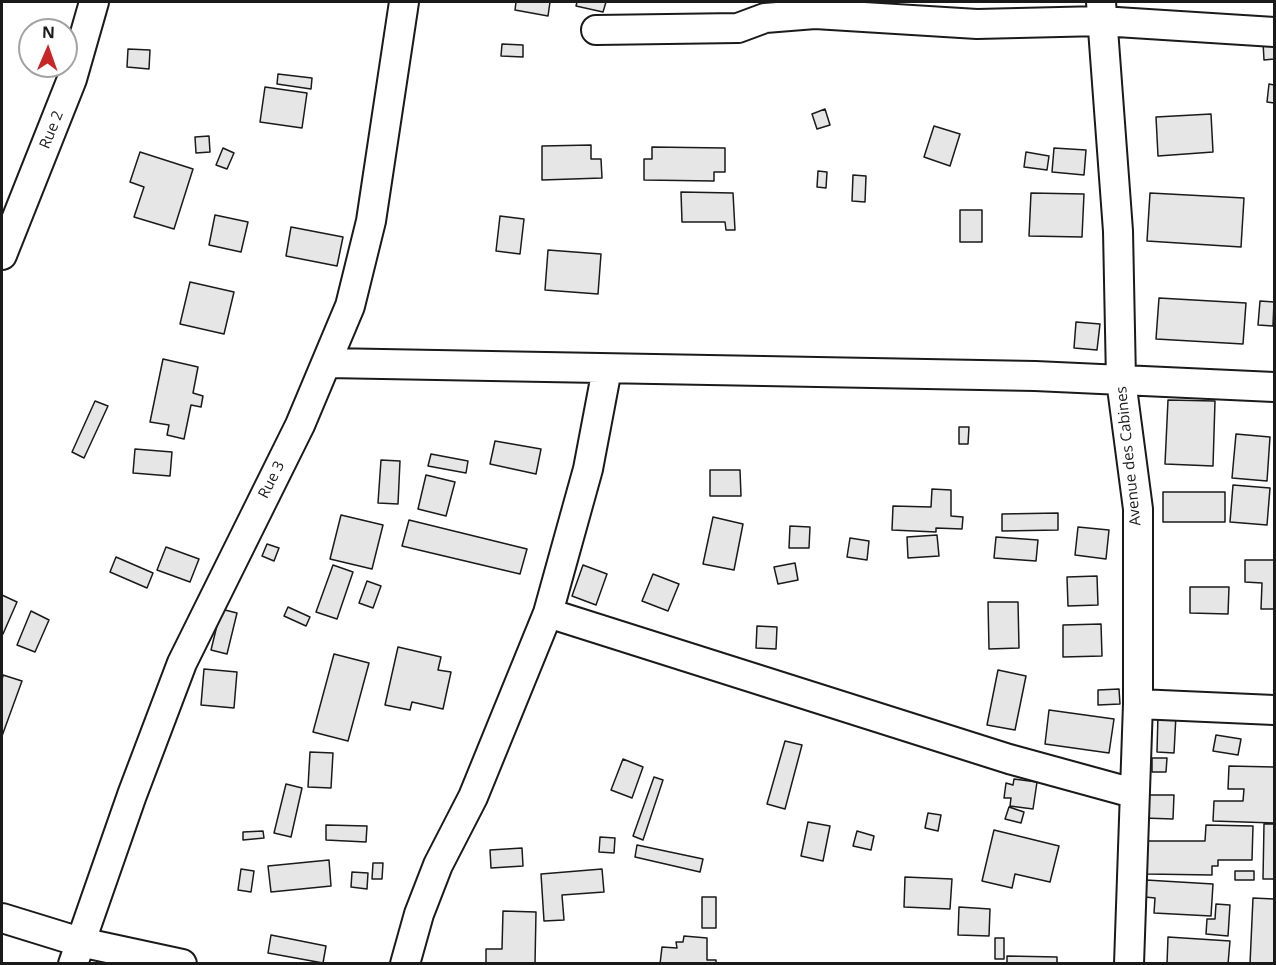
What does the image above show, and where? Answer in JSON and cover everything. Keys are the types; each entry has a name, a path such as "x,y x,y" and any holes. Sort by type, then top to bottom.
{"street":[{"name":"Rue 2","path":"2,255 72,79 94,2"},
{"name":"Rue 3","path":"77,953 132,795 182,663 328,363 350,306 363,261 387,126 404,2"},
{"path":"596,30 738,28 765,10 977,24 1101,11 1275,32"},
{"name":"Avenue des Cabines","path":"1101,11 1118,231 1121,380 1138,510 1138,705 1133,793 1129,963"},
{"path":"328,363 1121,380 1275,387"},
{"path":"405,963 419,914 438,865 473,797 548,613 588,469 608,369"},
{"path":"548,613 1009,759 1133,793"},
{"path":"1138,705 1275,710"},
{"path":"2,918 77,953 182,963"}],"building":[{"path":"516,2 550,2 548,16 515,10"},
{"path":"577,2 606,2 603,12 576,6"},
{"path":"1274,41 1274,59 1264,60 1263,42"},
{"path":"502,44 523,45 523,57 501,56"},
{"path":"128,49 150,50 149,69 127,67"},
{"path":"278,74 312,78 311,89 277,84"},
{"path":"1269,84 1274,85 1274,103 1267,102"},
{"path":"265,87 307,93 302,128 260,122"},
{"path":"825,109 830,125 817,129 812,114"},
{"path":"1211,114 1213,152 1158,156 1156,117"},
{"path":"934,126 960,134 950,166 924,157"},
{"path":"209,136 210,152 196,153 195,137"},
{"path":"591,145 591,159 601,159 602,178 542,180 542,146"},
{"path":"652,147 725,148 725,172 714,172 714,181 644,180 644,159 652,159"},
{"path":"223,148 234,153 227,169 216,165"},
{"path":"1054,148 1086,150 1084,175 1052,172"},
{"path":"140,152 193,169 174,229 134,217 144,187 130,182"},
{"path":"1026,152 1049,156 1047,170 1024,167"},
{"path":"818,171 827,172 826,188 817,187"},
{"path":"853,175 866,176 865,202 852,201"},
{"path":"681,192 733,193 735,230 726,230 725,222 682,222"},
{"path":"1031,193 1084,194 1082,237 1029,236"},
{"path":"1150,193 1244,198 1241,247 1147,241"},
{"path":"960,210 982,210 982,242 960,242"},
{"path":"215,215 248,222 241,252 209,245"},
{"path":"500,216 524,219 520,254 496,251"},
{"path":"291,227 343,237 337,266 286,256"},
{"path":"548,250 601,254 598,294 545,290"},
{"path":"190,282 234,292 224,334 180,324"},
{"path":"1159,298 1246,303 1243,344 1156,339"},
{"path":"1260,301 1274,302 1273,326 1258,325"},
{"path":"1076,322 1100,324 1097,350 1074,348"},
{"path":"163,359 198,367 193,393 203,396 201,407 191,405 184,439 167,435 169,425 150,422"},
{"path":"1168,400 1215,401 1213,466 1165,464"},
{"path":"95,401 108,406 84,458 72,452"},
{"path":"959,427 969,427 968,444 959,444"},
{"path":"1236,434 1270,437 1267,481 1232,478"},
{"path":"495,441 541,449 536,474 490,464"},
{"path":"135,449 172,452 170,476 133,473"},
{"path":"431,454 468,461 466,473 428,466"},
{"path":"381,460 400,461 398,504 378,503"},
{"path":"710,470 740,470 741,496 710,496"},
{"path":"426,475 455,482 446,516 418,509"},
{"path":"1233,485 1270,488 1267,525 1230,522"},
{"path":"932,489 951,490 951,516 963,517 962,529 936,528 936,532 892,530 893,506 931,507"},
{"path":"1163,492 1225,492 1225,522 1163,522"},
{"path":"1058,513 1058,530 1002,531 1002,514"},
{"path":"341,515 383,525 372,569 330,559"},
{"path":"713,517 743,524 734,570 703,564"},
{"path":"409,520 527,549 520,574 402,546"},
{"path":"790,526 810,527 809,548 789,548"},
{"path":"1078,527 1109,530 1106,559 1075,555"},
{"path":"937,535 939,556 908,558 907,537"},
{"path":"996,537 1038,540 1036,561 994,558"},
{"path":"850,538 869,541 867,560 847,557"},
{"path":"267,544 279,548 274,561 262,556"},
{"path":"166,547 199,559 190,582 157,570"},
{"path":"116,557 153,573 147,588 110,572"},
{"path":"1245,560 1274,560 1274,609 1261,609 1262,583 1245,582"},
{"path":"795,563 798,580 778,584 774,567"},
{"path":"333,565 353,572 337,619 316,612"},
{"path":"583,565 607,574 596,605 572,596"},
{"path":"653,574 679,584 668,611 642,601"},
{"path":"1097,576 1098,605 1068,606 1067,577"},
{"path":"367,581 381,586 373,608 359,603"},
{"path":"1190,587 1229,587 1228,614 1190,613"},
{"path":"2,595 17,602 3,634 2,633"},
{"path":"988,602 1018,602 1019,648 989,649"},
{"path":"288,607 310,617 306,626 284,616"},
{"path":"221,609 237,613 227,654 211,650"},
{"path":"31,611 49,620 35,652 17,645"},
{"path":"1101,624 1102,656 1063,657 1063,625"},
{"path":"757,626 777,627 776,649 756,648"},
{"path":"398,647 441,657 438,670 451,672 443,709 412,702 410,710 385,705"},
{"path":"334,654 369,663 348,741 313,732"},
{"path":"204,669 237,672 234,708 201,705"},
{"path":"998,670 1026,676 1015,730 987,725"},
{"path":"3,675 22,681 2,736 2,680"},
{"path":"1119,689 1120,704 1098,705 1098,690"},
{"path":"1049,710 1114,719 1109,753 1045,744"},
{"path":"1158,714 1176,715 1174,753 1157,752"},
{"path":"1216,735 1241,739 1238,755 1213,751"},
{"path":"785,741 802,745 785,809 767,804"},
{"path":"310,752 333,753 331,788 308,787"},
{"path":"1152,758 1167,758 1166,772 1152,772"},
{"path":"623,759 643,767 632,798 611,790"},
{"path":"1229,766 1274,767 1274,823 1213,821 1214,801 1243,801 1244,789 1228,789"},
{"path":"654,777 663,780 643,840 633,836"},
{"path":"1014,779 1037,782 1033,809 1010,806 1011,798 1004,798 1006,783 1013,785"},
{"path":"286,784 302,788 291,837 274,833"},
{"path":"1145,795 1174,795 1173,819 1144,818"},
{"path":"1009,807 1024,812 1021,823 1005,819"},
{"path":"928,813 941,815 938,831 925,828"},
{"path":"808,822 830,826 823,861 801,856"},
{"path":"1264,824 1274,824 1274,879 1263,879"},
{"path":"326,825 367,826 366,842 326,840"},
{"path":"1206,825 1253,826 1252,860 1218,860 1218,866 1212,866 1212,875 1146,874 1147,841 1205,841"},
{"path":"994,830 1059,846 1050,882 1015,874 1012,888 982,881"},
{"path":"263,831 264,838 243,840 243,832"},
{"path":"857,831 874,836 871,850 853,846"},
{"path":"600,837 615,838 614,853 599,852"},
{"path":"637,845 703,859 700,872 635,857"},
{"path":"522,848 523,866 491,868 490,850"},
{"path":"329,860 331,886 271,892 268,866"},
{"path":"373,863 383,863 382,879 372,879"},
{"path":"241,869 254,871 251,892 238,890"},
{"path":"602,869 604,892 562,895 564,920 544,921 541,874"},
{"path":"1235,871 1254,871 1254,880 1235,880"},
{"path":"352,872 368,873 367,889 351,887"},
{"path":"905,877 952,879 950,909 904,907"},
{"path":"1146,880 1213,884 1211,916 1154,913 1155,898 1145,897"},
{"path":"702,897 716,897 716,928 702,928"},
{"path":"1253,898 1274,899 1274,964 1250,964"},
{"path":"1216,904 1230,905 1228,936 1206,934 1207,919 1215,919"},
{"path":"959,907 990,909 989,936 958,935"},
{"path":"503,911 536,912 535,964 486,964 486,949 502,949"},
{"path":"271,935 326,946 323,963 268,953"},
{"path":"684,936 707,938 707,960 716,960 716,964 660,964 662,947 677,948 676,942 683,942"},
{"path":"1168,937 1230,941 1228,964 1167,964"},
{"path":"995,938 1004,938 1004,959 995,959"},
{"path":"1007,956 1057,957 1057,964 1007,964"}]}
